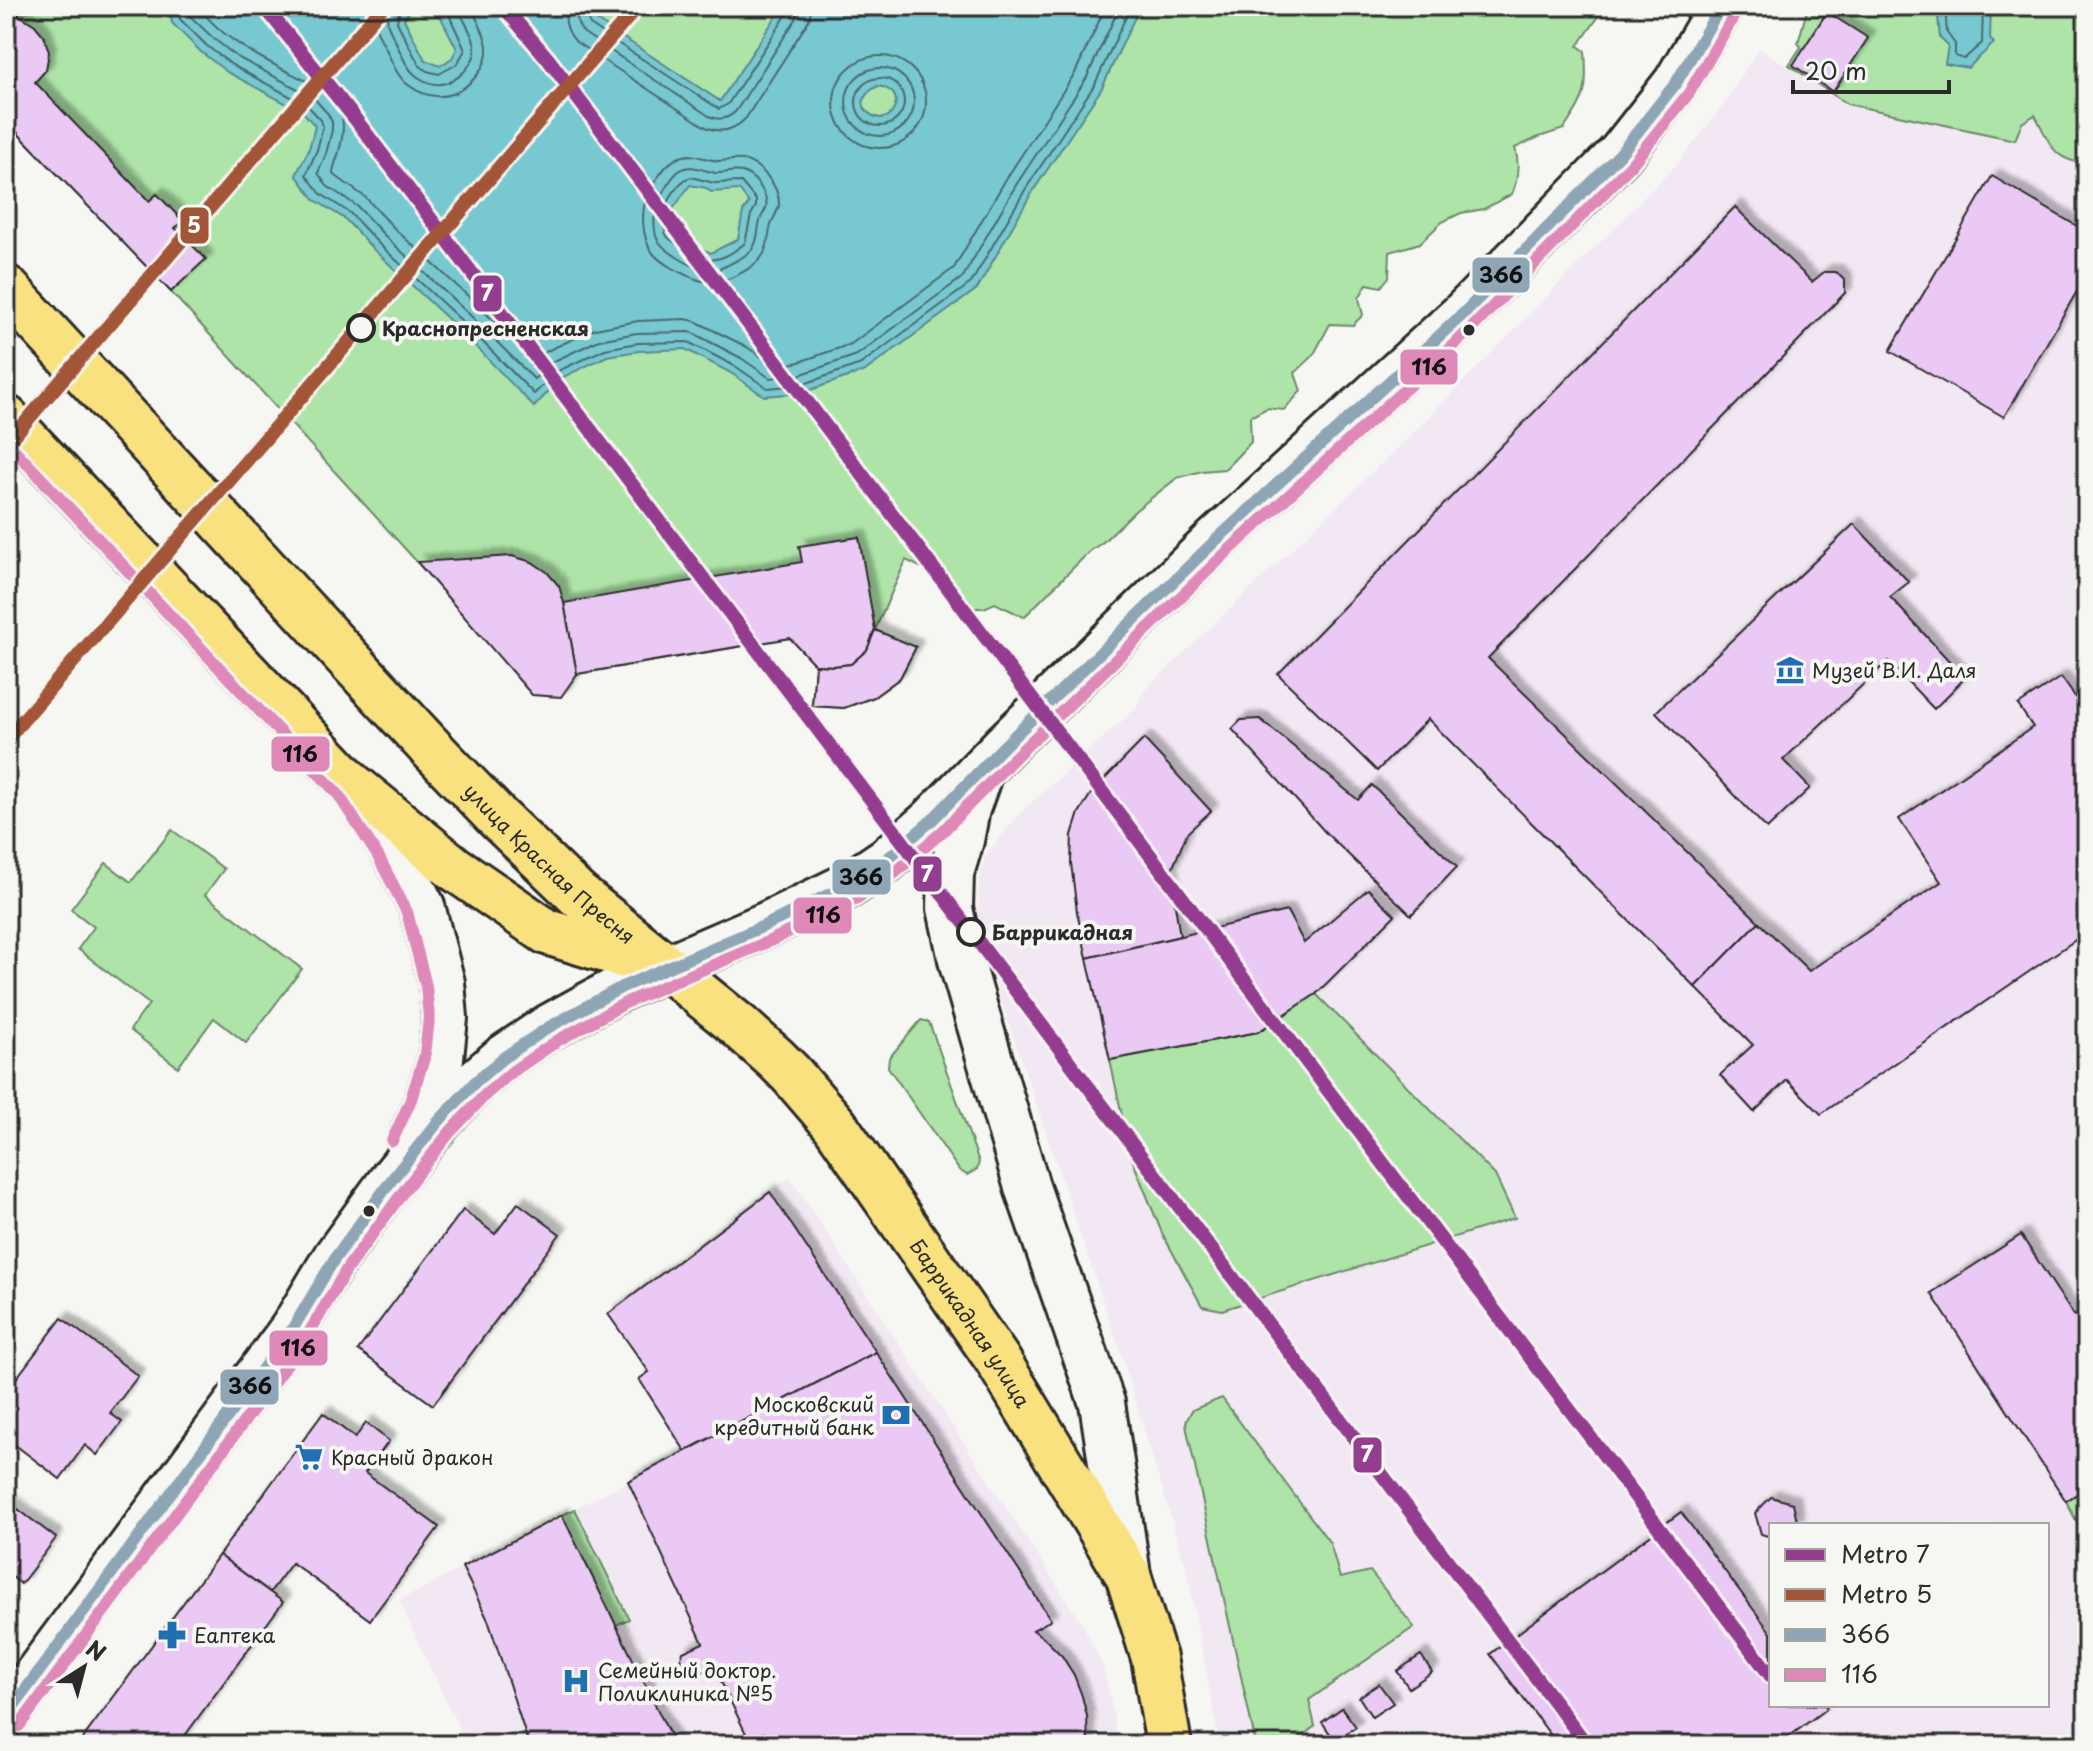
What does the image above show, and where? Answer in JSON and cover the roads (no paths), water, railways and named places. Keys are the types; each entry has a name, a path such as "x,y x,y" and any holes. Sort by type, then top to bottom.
{"main road":[{"path":"6,1716 293,1328 335,1258 393,1178 475,1082 503,1058 549,1027 622,987 766,925 849,885 886,860 932,820 1216,540 1462,315 1620,154 1676,83 1721,6"},
{"name":"улица Красная Пресня","path":"6,288 459,777 578,895 667,969"},
{"name":"улица Красная Пресня","path":"6,418 351,784 454,868 547,932 667,969"},
{"path":"982,769 967,809 951,873 950,908 962,964 1027,1187 1102,1403 1128,1575"},
{"path":"351,784 392,848 422,906 442,983 445,1018 441,1058 425,1108 393,1178"},
{"name":"Баррикадная улица","path":"667,969 738,1025 784,1067 835,1125 997,1359 1128,1575 1154,1658 1169,1745"}],"water":[{"path":"169,6 424,6 409,12 404,19 425,60 440,66 452,58 457,49 435,6 603,6 595,19 720,101 781,9 778,6 1140,6 1102,88 1031,194 977,289 865,371 802,393 764,396 731,373 685,349 639,351 607,356 561,378 534,407 459,329 345,219 315,200 296,175 309,149 315,126 304,113 227,72 172,23","holes":["878,86 889,90 895,98 891,114 884,118 870,114 865,108 868,93","690,185 711,192 739,190 749,203 743,212 738,239 711,253 674,232 673,209"]},
{"path":"1937,6 1991,6 1990,39 1994,43 1968,68 1945,64 1948,46 1940,38"}],"metro line":[{"name":"7","path":"264,6 353,116 1587,1745"},
{"name":"5","path":"6,445 383,6"},
{"name":"7","path":"503,6 548,59 1769,1673"},
{"name":"5","path":"6,740 638,6"}],"place":[{"name":"Краснопресненская","path":"361,328"},
{"name":"Музей В.И. Даля","path":"1790,670"},
{"name":"Баррикадная","path":"971,932"},
{"name":"Московский кредитный банк","path":"896,1415"},
{"name":"Красный дракон","path":"309,1457"},
{"name":"Еаптека","path":"172,1635"},
{"name":"Семейный доктор. Поликлиника №5","path":"576,1681"}]}
